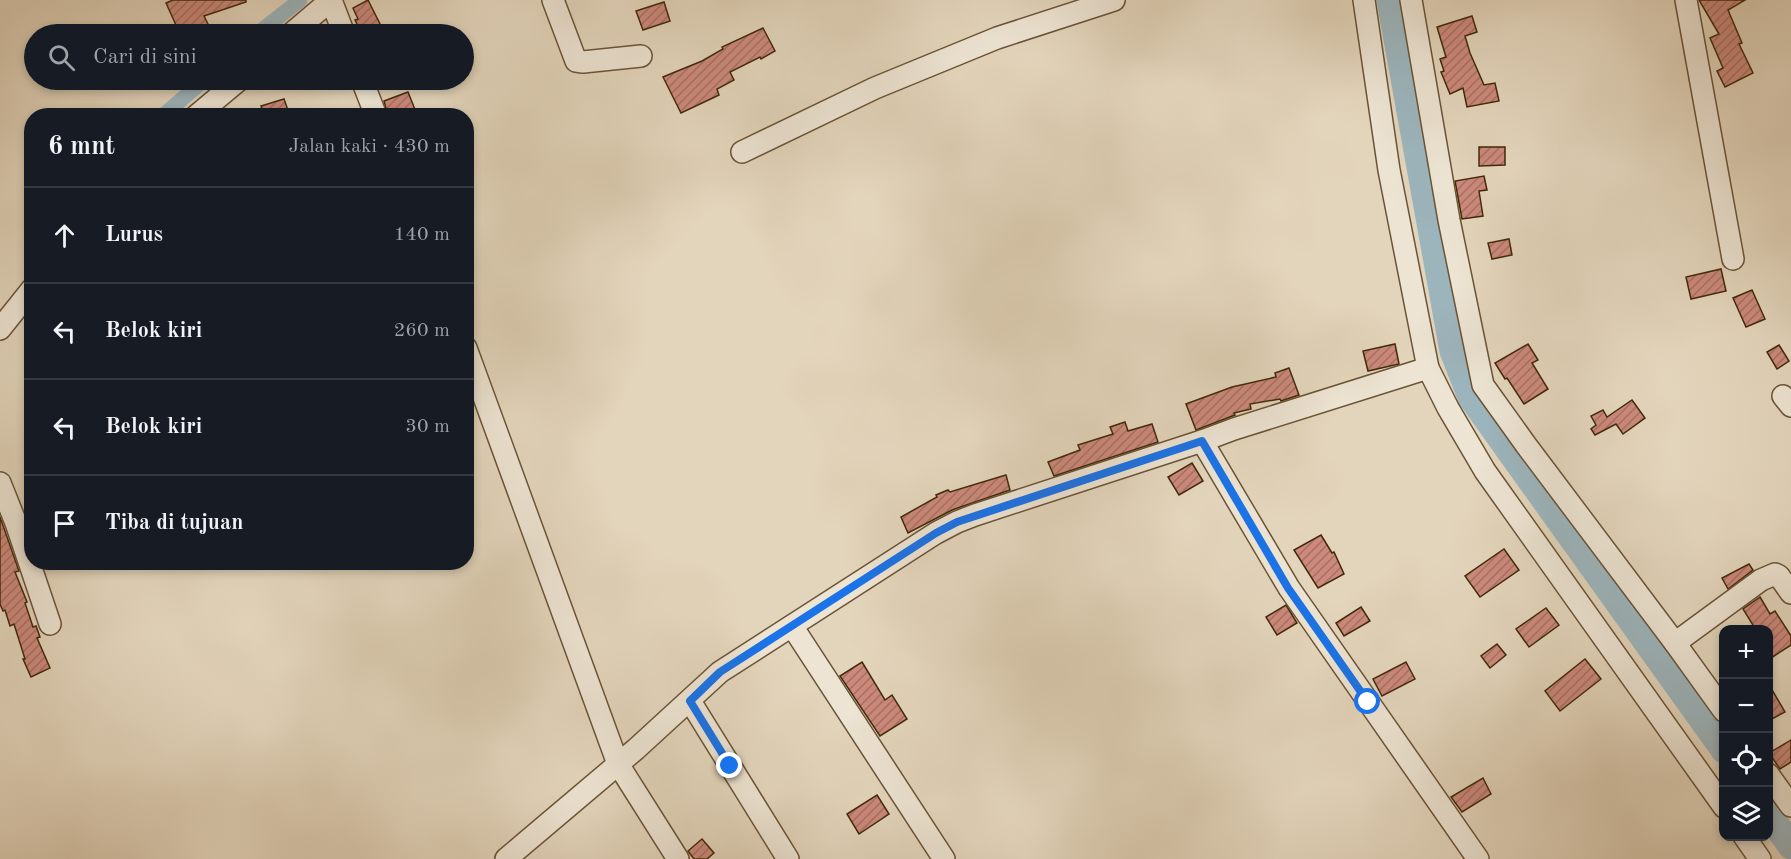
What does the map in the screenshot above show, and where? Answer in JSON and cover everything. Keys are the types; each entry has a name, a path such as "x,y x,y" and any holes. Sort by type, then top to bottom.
{"street":[{"path":"303,24 331,0 340,24"},
{"path":"554,0 576,61 641,56"},
{"path":"742,152 875,88 997,38 1114,0"},
{"path":"1364,0 1389,170 1428,368 1448,408 1485,471 1719,800"},
{"path":"1411,0 1449,220 1484,385 1719,704"},
{"path":"1686,0 1733,259"},
{"path":"206,108 227,90"},
{"path":"366,90 373,108"},
{"path":"0,329 24,299"},
{"path":"506,859 618,764 720,672 936,533 957,522 1234,429 1428,368"},
{"path":"474,370 618,764 678,859"},
{"path":"1202,441 1288,588 1478,859"},
{"path":"0,483 24,547"},
{"path":"32,570 50,624"},
{"path":"1675,643 1761,580 1775,574 1791,593"},
{"path":"792,626 944,859"},
{"path":"690,701 788,859"},
{"path":"1773,781 1791,806"},
{"path":"1747,841 1760,859"}],"building":[{"path":"173,0 246,0 246,2 204,16 208,24 175,24 166,3"},
{"path":"368,0 380,24 357,24 355,20 358,19 353,8"},
{"path":"1699,0 1745,0 1728,10 1742,43 1739,44 1753,73 1725,87 1717,71 1723,68 1710,38 1719,34"},
{"path":"664,2 670,21 643,30 636,11"},
{"path":"1472,16 1477,32 1465,36 1470,53 1484,85 1495,83 1499,101 1467,107 1463,88 1450,94 1441,72 1444,71 1440,59 1446,57 1437,27"},
{"path":"763,28 775,51 730,72 734,80 717,89 719,95 681,113 663,77 702,61 723,49 722,47"},
{"path":"408,92 414,108 386,108 384,101"},
{"path":"284,99 287,108 262,108 261,106"},
{"path":"1479,147 1505,147 1505,165 1479,166"},
{"path":"1484,176 1487,190 1479,191 1483,216 1462,219 1455,181"},
{"path":"1509,239 1512,255 1492,259 1488,243"},
{"path":"1721,269 1726,291 1691,299 1686,277"},
{"path":"1752,290 1765,319 1746,327 1733,298"},
{"path":"1395,344 1399,364 1368,371 1363,351"},
{"path":"1528,344 1538,360 1532,363 1548,389 1524,404 1495,363"},
{"path":"1779,345 1789,361 1777,369 1767,352"},
{"path":"1289,368 1299,395 1281,401 1280,399 1250,404 1251,409 1234,413 1235,415 1196,430 1186,404 1232,387 1276,377 1275,373"},
{"path":"1632,400 1645,418 1623,434 1616,424 1595,435 1591,429 1596,425 1591,416 1603,410 1607,417"},
{"path":"1125,422 1128,431 1152,424 1158,442 1054,476 1048,462 1080,450 1078,445 1113,434 1110,427"},
{"path":"1192,463 1203,481 1179,495 1168,477"},
{"path":"1006,475 1010,490 952,510 908,533 901,517 937,497 936,495"},
{"path":"0,517 19,571 15,572 27,602 25,603 33,627 36,626 40,637 37,638 50,668 31,677 23,659 25,659 14,624 10,626 5,610 3,611 0,604"},
{"path":"1321,535 1332,553 1334,552 1344,574 1318,588 1294,550"},
{"path":"1504,549 1519,570 1480,597 1465,576"},
{"path":"1749,564 1753,570 1728,589 1722,578"},
{"path":"1760,597 1770,614 1775,611 1791,636 1791,645 1773,657 1773,625 1753,625 1743,609"},
{"path":"1286,605 1297,623 1277,635 1266,617"},
{"path":"1361,607 1370,621 1344,636 1336,623"},
{"path":"1546,608 1559,625 1529,647 1516,629"},
{"path":"1497,644 1506,655 1490,668 1481,656"},
{"path":"1585,659 1601,679 1560,711 1545,691"},
{"path":"862,662 885,700 892,695 907,719 880,736 840,676"},
{"path":"1406,662 1415,679 1382,696 1373,679"},
{"path":"1773,692 1785,712 1773,718"},
{"path":"1791,740 1791,762 1780,769 1773,759 1773,751"},
{"path":"1483,778 1491,794 1462,812 1451,797"},
{"path":"877,795 889,814 859,834 847,814"},
{"path":"702,839 714,853 707,859 694,859 688,851"}],"waterway":[{"path":"270,24 300,0"},
{"path":"1390,0 1453,351 1471,397 1719,743"},
{"path":"172,108 192,90"},
{"path":"1773,820 1791,846"}],"route":[{"path":"730,766 690,701 720,672 936,533 957,522 1202,441 1288,588 1368,702"}]}
